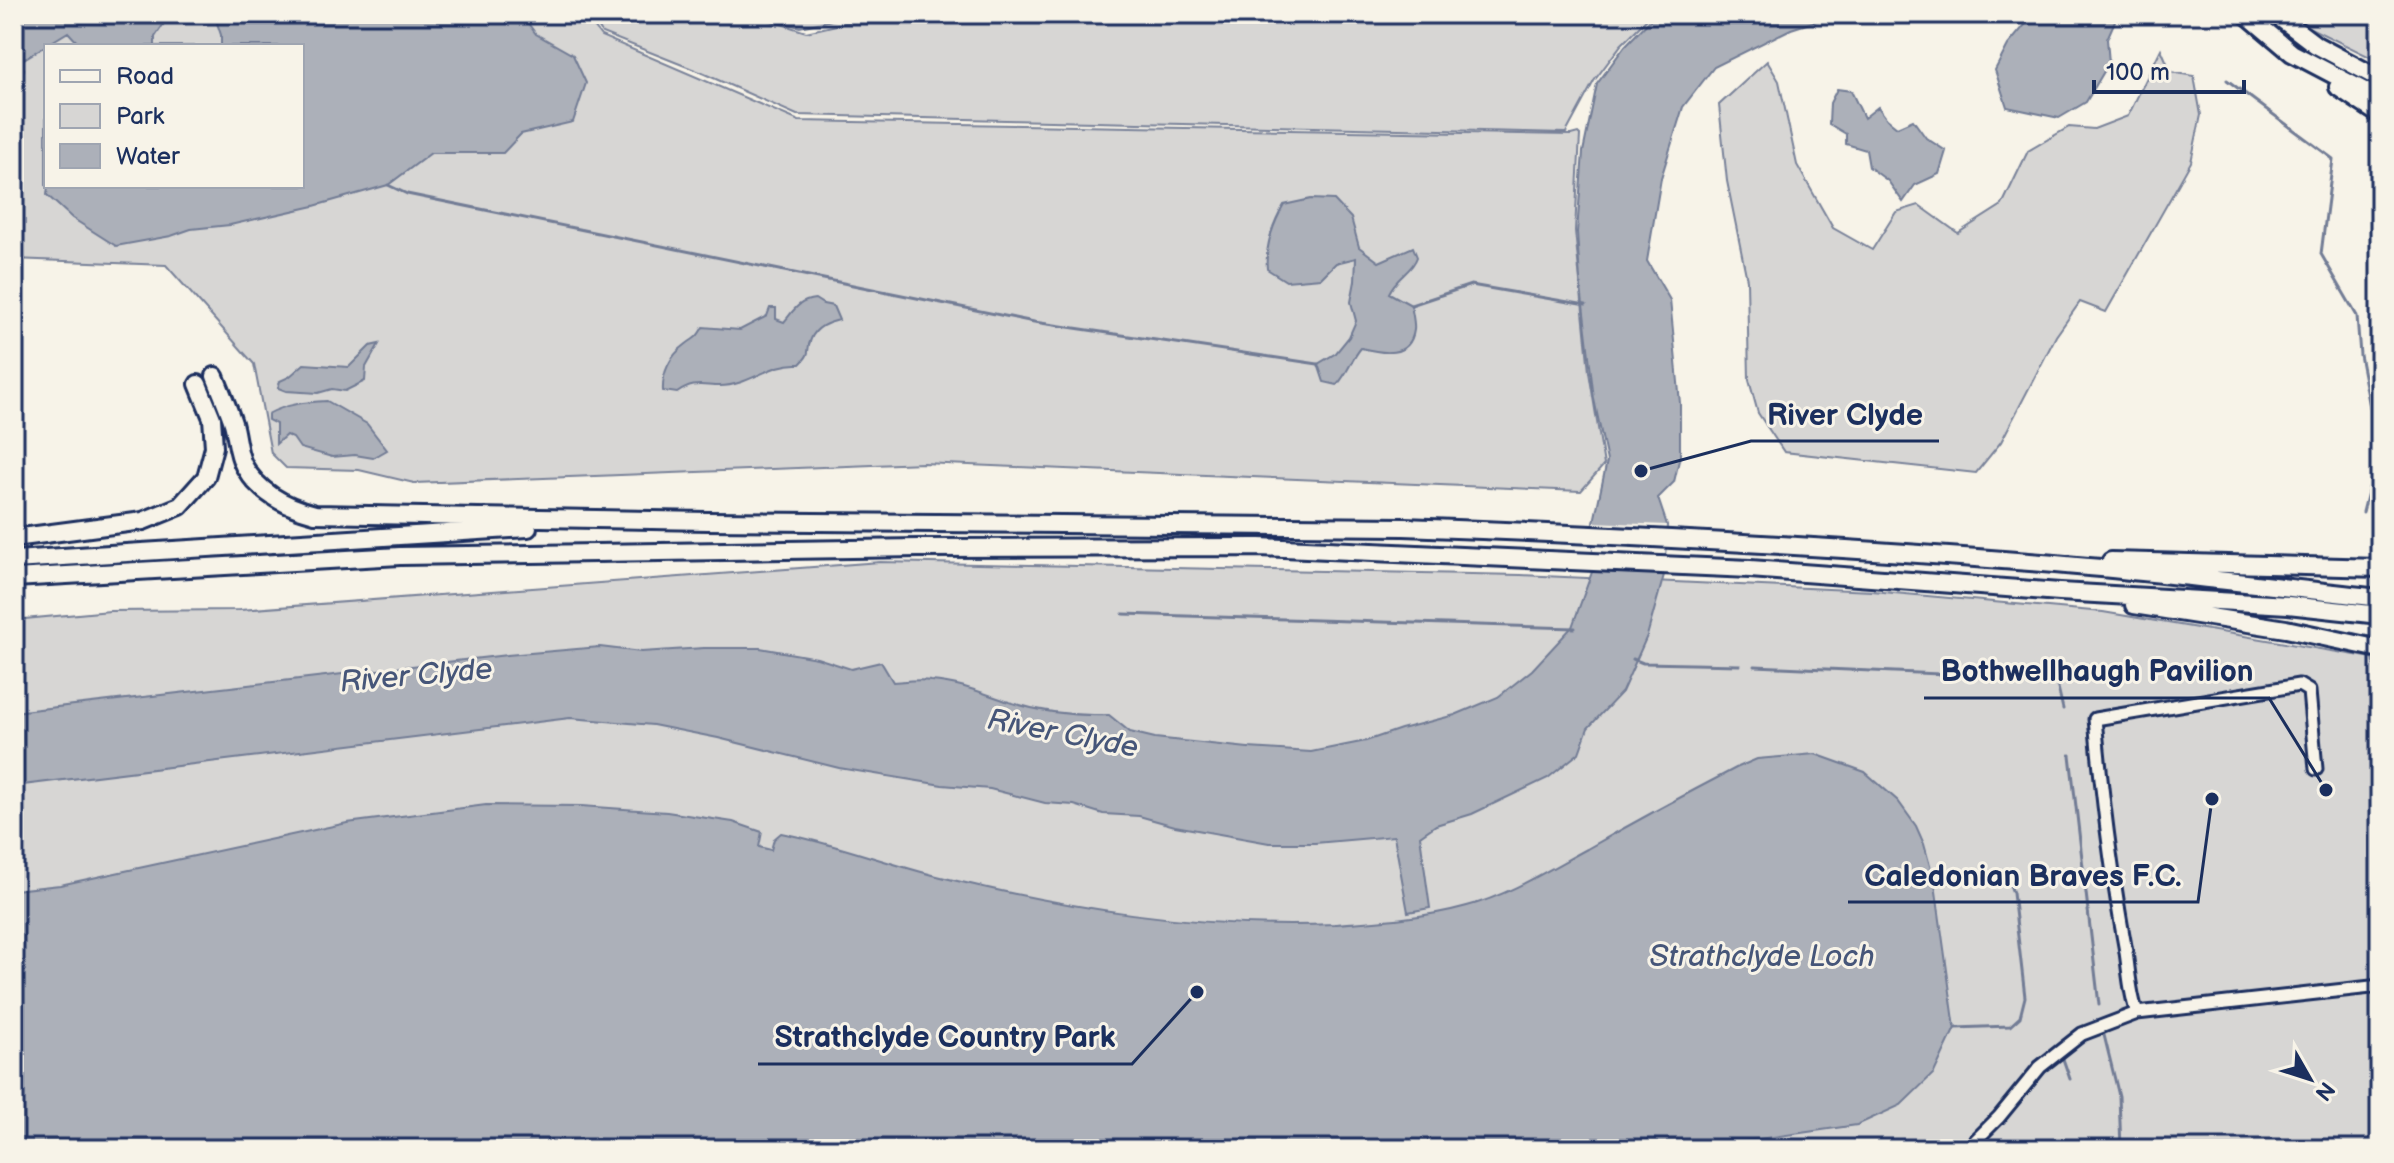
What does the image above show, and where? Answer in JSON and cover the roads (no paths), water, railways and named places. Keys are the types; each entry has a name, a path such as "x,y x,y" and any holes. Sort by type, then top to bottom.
{"highway":[{"path":"2246,14 2334,85 2380,115"},
{"path":"2275,14 2338,58 2380,79"},
{"path":"2292,53 2380,99"},
{"path":"2338,58 2380,70"},
{"path":"215,376 244,465 273,497 295,509 315,514 1404,527 1509,531 2057,564 2380,598"},
{"path":"14,538 143,521 180,506 206,477 214,447 212,418 198,384"},
{"path":"14,560 645,520"},
{"path":"14,578 400,556 918,548 1260,547 1750,569 2288,605 2380,615"},
{"path":"2057,564 2124,560 2380,568"},
{"path":"2060,592 2286,629 2380,649"}],"street":[{"path":"2137,1013 2132,1001 2112,874 2095,719 2299,685 2309,691 2316,769"},
{"path":"1967,1149 1999,1117 2040,1067 2082,1034 2137,1013 2380,986"}],"water":[{"path":"14,14 521,14 536,34 573,55 586,83 573,122 521,134 503,153 431,153 388,185 230,225 191,229 171,236 116,246 72,218 47,195 48,188 304,188 304,44 221,44 216,20 186,18 165,22 155,37 155,44 79,44 68,32 19,62 24,69 21,77 14,78"},
{"name":"River Clyde","path":"1656,14 1838,14 1791,29 1714,67 1683,107 1661,178 1647,261 1670,300 1680,403 1680,456 1674,482 1658,498 1667,525 1664,575 1647,636 1622,692 1588,728 1579,753 1548,778 1472,814 1436,825 1420,836 1430,908 1408,912 1394,836 1315,843 1269,843 1175,826 1139,816 1103,814 1074,805 1045,803 990,789 942,785 839,768 653,725 570,718 14,786 14,712 600,647 641,652 760,648 817,658 851,669 881,662 893,682 942,682 1033,708 1071,714 1109,715 1130,732 1155,738 1311,752 1366,741 1455,715 1498,697 1532,670 1572,627 1592,572 1594,522 1607,461 1594,399 1580,279 1577,232 1583,152 1597,84 1625,46"},
{"path":"2034,14 2118,14 2107,39 2109,63 2086,102 2059,118 2007,107 1995,70 2008,45"},
{"path":"1837,89 1851,91 1864,118 1878,107 1897,127 1913,120 1926,138 1946,151 1939,174 1915,185 1903,202 1888,181 1869,167 1866,150 1846,144 1846,134 1829,124 1830,103"},
{"path":"1311,199 1334,200 1351,218 1359,247 1379,262 1413,247 1417,257 1389,293 1411,305 1414,327 1407,346 1394,352 1361,348 1337,385 1324,382 1318,364 1336,353 1349,337 1356,321 1351,302 1356,258 1336,263 1321,278 1286,281 1267,269 1271,236 1284,205"},
{"path":"815,299 833,306 839,320 816,331 809,343 808,354 800,364 779,367 731,385 693,386 677,393 663,391 671,360 703,327 740,330 767,316 770,308 776,308 776,319 784,322 800,304"},
{"path":"379,344 366,367 365,381 345,391 332,389 318,393 278,388 280,381 304,364 349,367 370,346"},
{"path":"327,401 367,424 387,450 373,458 355,455 332,457 300,448 293,438 286,435 276,444 276,424 268,420 268,414 296,404"},
{"name":"Strathclyde Loch","path":"1815,754 1865,772 1898,801 1916,826 1935,884 1955,1028 1934,1073 1901,1105 1857,1125 1723,1144 1567,1149 14,1149 14,890 60,885 347,823 486,805 581,806 667,812 733,822 762,832 759,847 771,850 774,839 781,833 933,875 1082,907 1233,924 1368,922 1434,913 1483,901 1528,881 1736,768 1757,759"}],"waterway":[{"path":"2227,80 2333,159 2321,254 2357,316 2376,460 2363,512"},
{"path":"388,185 407,194 1034,322 1318,364"},
{"path":"1411,305 1471,285 1586,305"},
{"path":"1123,614 1575,628"},
{"path":"1633,659 1643,663 1740,665"},
{"path":"1755,666 2056,679 2063,709"},
{"path":"2070,755 2099,1005"},
{"path":"1935,884 2007,877 2013,893 2025,997 2020,1017 2010,1026 1955,1028"},
{"path":"2103,1031 2119,1096 2121,1149"},
{"path":"2062,1056 2070,1079"}],"place":[{"name":"River Clyde","path":"1641,471"},
{"name":"Bothwellhaugh Pavilion","path":"2326,790"},
{"name":"Caledonian Braves F.C.","path":"2212,799"},
{"name":"Strathclyde Country Park","path":"1197,992"}]}
